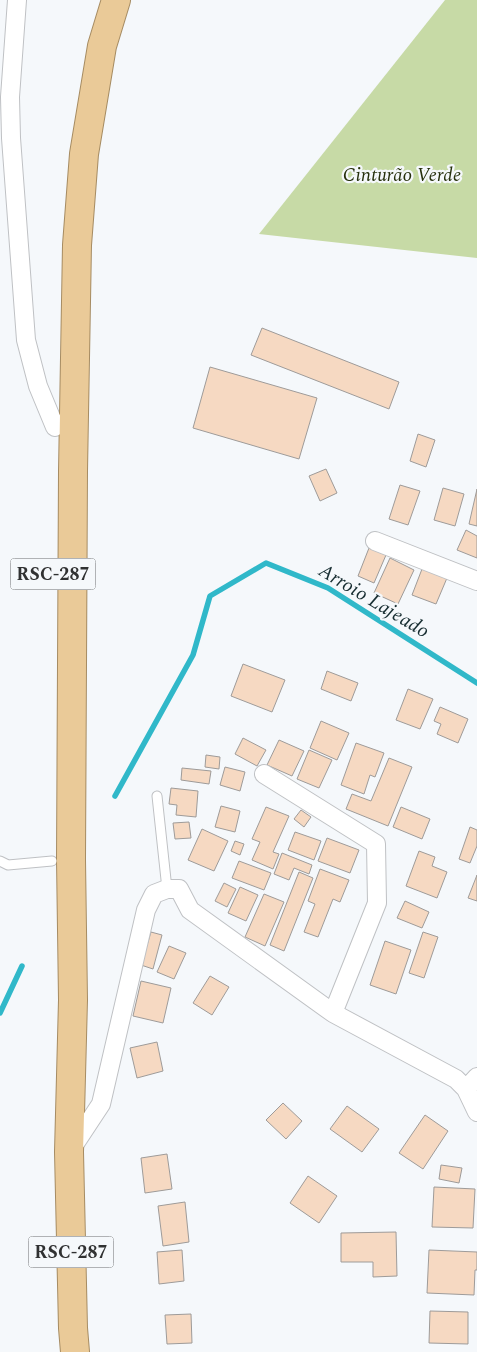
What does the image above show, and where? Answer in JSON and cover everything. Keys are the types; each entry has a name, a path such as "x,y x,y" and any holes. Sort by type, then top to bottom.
{"highway":[{"name":"RSC-287","path":"56,1352 50,1152 54,1000 52,861 54,427 58,244 66,152 83,42 96,0"},
{"name":"RSC-287","path":"75,1352 69,1152 73,1000 71,869 73,471 77,245 84,154 102,46 116,0"}],"street":[{"path":"17,0 10,97 5,134 26,340 38,386 54,427"},
{"path":"374,541 477,581"},
{"path":"264,774 376,844 378,903 333,1013"},
{"path":"69,1152 101,1104 146,910 154,894 167,889 179,889 190,910 333,1013 456,1079 472,1083 477,1112"}],"lane":[{"path":"157,796 167,889"},
{"path":"0,861 8,865 52,861"}],"green space":[{"name":"Cinturão Verde","path":"445,0 477,0 477,258 259,234"}],"building":[{"path":"262,328 399,382 389,409 251,355"},
{"path":"210,367 317,398 299,459 193,428"},
{"path":"418,434 435,440 426,467 410,461"},
{"path":"326,469 337,493 320,501 309,476"},
{"path":"400,485 420,491 408,525 389,519"},
{"path":"443,488 464,494 455,526 434,520"},
{"path":"477,489 477,526 469,524"},
{"path":"466,530 477,536 477,558 457,550"},
{"path":"369,548 386,555 374,583 358,576"},
{"path":"390,558 414,570 398,604 374,593"},
{"path":"422,569 447,578 436,604 412,595"},
{"path":"243,664 285,680 272,712 231,696"},
{"path":"327,671 358,683 351,701 321,689"},
{"path":"408,689 433,699 420,729 396,720"},
{"path":"440,707 468,719 458,743 437,734 441,724 434,721"},
{"path":"321,721 349,733 337,760 310,748"},
{"path":"243,738 266,750 257,766 235,754"},
{"path":"279,740 304,751 292,776 267,765"},
{"path":"356,743 384,753 375,777 370,775 364,794 341,785"},
{"path":"309,750 332,760 319,788 297,779"},
{"path":"206,755 220,757 219,769 205,767"},
{"path":"389,758 412,767 388,826 346,809 352,794 371,801"},
{"path":"225,767 245,772 240,791 220,785"},
{"path":"182,768 211,771 209,784 181,780"},
{"path":"171,788 198,791 196,817 176,815 177,805 169,804"},
{"path":"221,806 240,811 235,832 215,827"},
{"path":"266,807 289,816 273,852 279,854 273,869 252,860 260,842 252,839"},
{"path":"401,807 430,819 422,839 393,827"},
{"path":"301,810 311,817 304,827 294,819"},
{"path":"189,822 191,838 175,839 173,823"},
{"path":"470,827 477,830 477,846 470,863 459,859"},
{"path":"202,829 228,841 214,871 188,860"},
{"path":"295,832 321,841 314,860 288,850"},
{"path":"327,838 359,850 350,873 318,861"},
{"path":"235,841 244,844 240,855 231,851"},
{"path":"419,851 435,857 432,866 447,872 437,898 406,886"},
{"path":"282,853 312,865 309,874 294,868 289,880 274,874"},
{"path":"239,861 271,873 264,890 232,878"},
{"path":"320,869 349,880 340,902 333,899 318,937 304,932 315,904 308,901"},
{"path":"299,872 313,878 284,951 270,945"},
{"path":"477,875 477,901 468,898"},
{"path":"224,883 236,889 227,907 215,901"},
{"path":"240,887 258,895 246,921 228,913"},
{"path":"264,894 284,902 265,946 245,937"},
{"path":"405,901 429,912 422,928 397,918"},
{"path":"151,932 162,935 153,969 141,965"},
{"path":"423,932 438,937 424,978 409,973"},
{"path":"385,941 411,950 396,994 370,985"},
{"path":"169,946 186,953 174,979 157,972"},
{"path":"210,976 229,987 212,1015 193,1003"},
{"path":"141,981 171,988 163,1023 133,1016"},
{"path":"157,1042 163,1071 137,1078 130,1048"},
{"path":"283,1103 302,1121 286,1139 266,1120"},
{"path":"347,1106 379,1129 362,1152 330,1129"},
{"path":"425,1115 448,1131 423,1169 399,1153"},
{"path":"167,1154 172,1189 145,1193 141,1158"},
{"path":"441,1165 462,1168 459,1183 439,1179"},
{"path":"308,1176 337,1196 319,1223 290,1203"},
{"path":"434,1187 475,1189 473,1228 432,1227"},
{"path":"185,1202 189,1242 163,1246 158,1206"},
{"path":"396,1232 397,1276 373,1277 373,1262 341,1262 341,1233"},
{"path":"182,1250 184,1281 159,1284 157,1252"},
{"path":"429,1250 477,1252 474,1295 427,1293"},
{"path":"430,1311 468,1312 468,1344 429,1343"},
{"path":"191,1314 192,1343 167,1344 165,1315"}],"waterway":[{"name":"Arroio Lajeado","path":"115,796 193,655 210,596 266,563 328,588 477,683"},
{"name":"Arroio Lajeado","path":"0,1013 22,966"}]}
